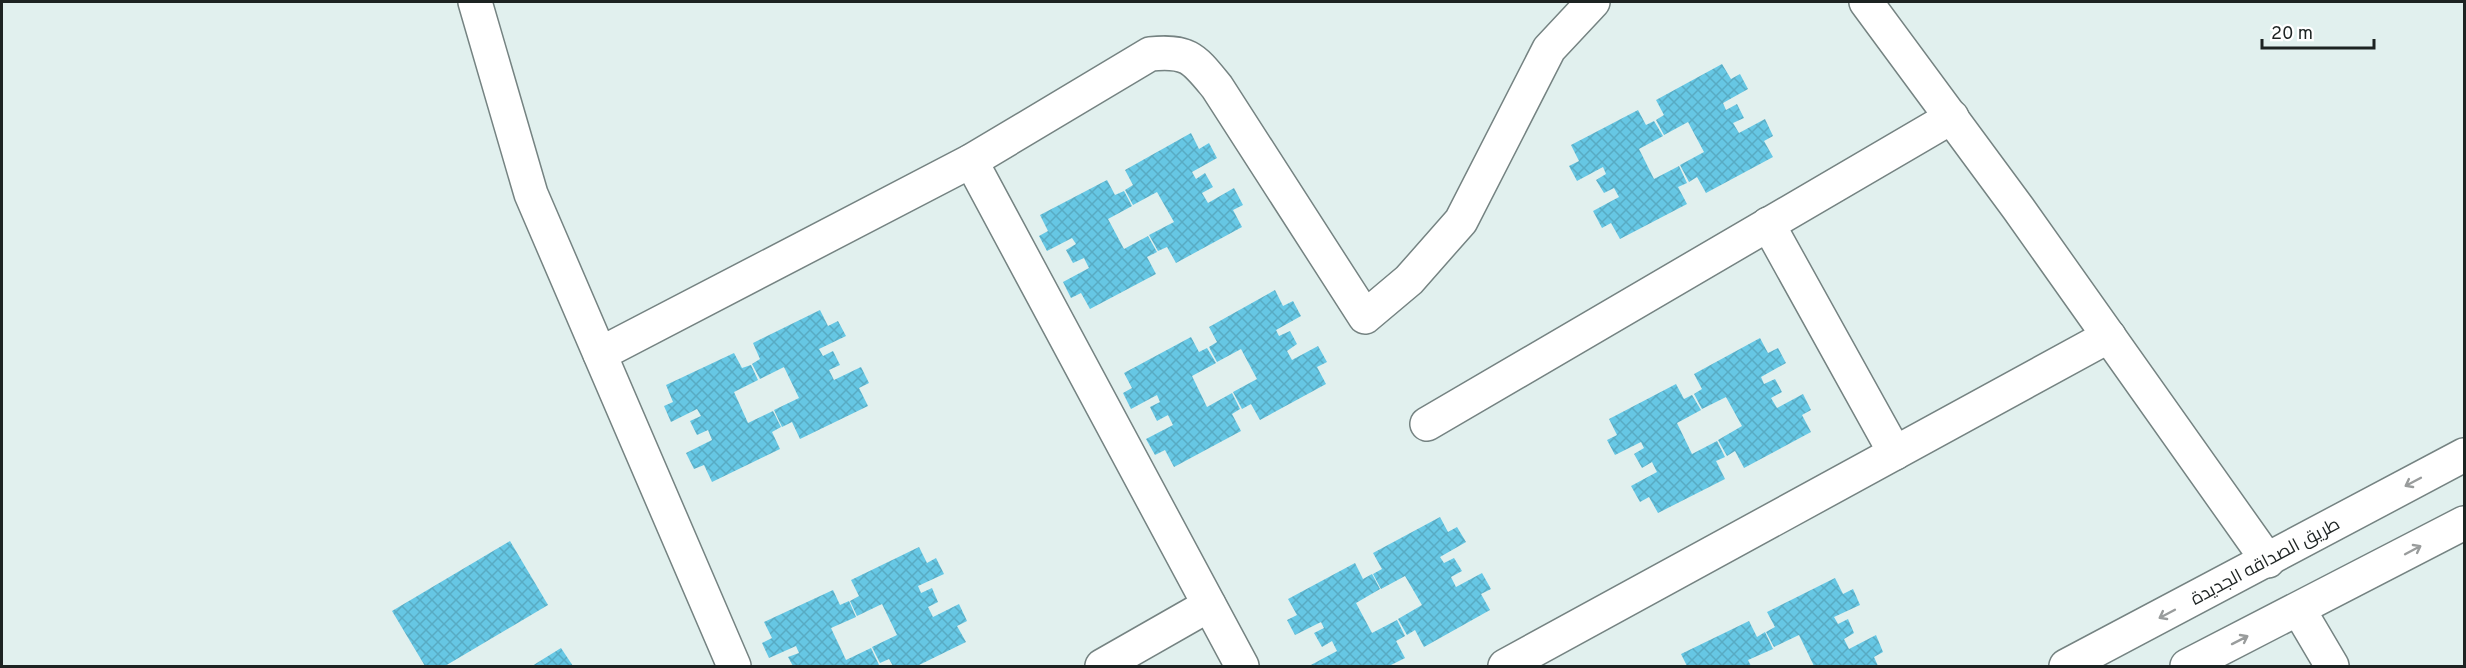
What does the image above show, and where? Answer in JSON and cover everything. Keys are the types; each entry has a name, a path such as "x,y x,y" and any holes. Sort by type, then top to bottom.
{"street":[{"path":"474,2 531,194 734,666"},
{"path":"600,354 971,161 1150,54 1173,51 1196,61 1217,87 1365,317 1409,280 1461,221 1549,49 1593,2"},
{"path":"1866,2 1952,117 2268,561"},
{"path":"1427,424 1952,117"},
{"path":"971,161 1242,666"},
{"path":"1768,224 1895,453"},
{"path":"1505,666 2109,336"},
{"name":"طريق الصداقه الجديدة","path":"2066,666 2268,561 2464,455"},
{"path":"2187,666 2464,523"},
{"path":"1102,666 1209,605"},
{"path":"2299,610 2332,666"}],"building":[{"path":"1722,64 1731,79 1740,74 1748,89 1723,103 1726,110 1737,104 1744,118 1733,123 1739,133 1765,119 1773,136 1764,141 1773,157 1706,193 1697,177 1689,182 1680,165 1704,152 1688,122 1664,135 1656,120 1664,115 1656,100"},
{"path":"1638,110 1646,125 1654,121 1663,136 1639,149 1654,179 1679,166 1687,183 1678,187 1687,204 1620,239 1611,223 1602,228 1593,211 1619,197 1614,188 1604,193 1596,180 1606,174 1603,167 1577,181 1569,166 1579,161 1571,145"},
{"path":"1191,133 1199,149 1209,143 1217,158 1192,172 1196,179 1205,173 1213,187 1202,193 1208,203 1234,188 1243,205 1233,210 1242,227 1176,263 1167,247 1158,251 1149,235 1174,222 1157,192 1133,205 1125,190 1133,185 1125,170"},
{"path":"1107,180 1115,195 1124,191 1132,206 1108,219 1124,249 1148,236 1157,252 1147,257 1156,274 1090,309 1081,293 1071,298 1063,282 1089,268 1084,258 1073,263 1066,250 1076,244 1072,238 1047,251 1039,236 1048,231 1040,215"},
{"path":"1275,290 1283,306 1293,301 1301,316 1276,330 1279,336 1290,331 1297,344 1287,351 1292,360 1318,346 1327,362 1317,367 1326,384 1260,420 1251,404 1242,409 1233,392 1257,379 1241,349 1217,362 1209,347 1217,342 1209,327"},
{"path":"820,310 828,326 838,321 846,336 819,349 823,356 833,351 840,365 829,370 834,380 861,367 869,383 859,388 868,406 800,439 792,422 782,427 774,410 799,398 784,367 760,379 752,364 760,359 753,343"},
{"path":"1191,337 1199,352 1207,348 1216,363 1192,376 1207,407 1232,393 1240,409 1232,414 1241,431 1174,467 1165,450 1155,455 1146,439 1173,425 1168,415 1157,421 1150,407 1160,402 1157,395 1131,409 1123,393 1132,388 1124,373"},
{"path":"1760,338 1768,353 1778,348 1786,363 1761,377 1764,384 1775,379 1782,392 1771,398 1777,408 1803,394 1811,410 1802,415 1811,432 1744,468 1735,451 1727,456 1718,440 1742,426 1726,397 1702,409 1694,394 1702,389 1694,374"},
{"path":"734,353 742,368 751,365 758,380 734,392 748,423 773,411 781,427 772,432 780,449 712,482 704,465 694,469 686,453 712,440 708,430 697,435 690,421 701,416 697,409 671,422 664,406 673,402 666,385"},
{"path":"1676,384 1684,399 1692,395 1701,410 1677,423 1692,454 1717,441 1725,457 1716,461 1725,479 1658,513 1649,497 1640,502 1631,486 1657,472 1652,462 1642,468 1634,454 1644,448 1641,442 1615,455 1607,440 1617,435 1609,419"},
{"path":"1440,517 1448,532 1457,527 1466,542 1440,557 1444,563 1454,558 1462,571 1451,577 1456,587 1482,573 1491,589 1481,594 1490,610 1424,647 1415,630 1407,635 1398,619 1422,605 1405,576 1381,589 1373,574 1382,569 1373,553"},
{"path":"510,541 548,605 445,666 425,666 392,611"},
{"path":"919,547 927,563 936,558 944,574 918,586 921,593 932,588 938,602 928,607 933,617 959,604 967,621 957,626 966,642 917,666 893,666 889,659 880,663 872,647 897,635 882,604 857,616 850,601 859,596 851,580"},
{"path":"1355,563 1363,579 1372,574 1380,589 1356,603 1372,633 1397,620 1405,636 1396,641 1405,658 1389,666 1309,666 1337,651 1332,641 1322,647 1314,633 1324,628 1321,622 1295,635 1287,620 1297,615 1288,599"},
{"path":"1835,578 1843,594 1853,589 1860,605 1834,617 1838,624 1848,619 1854,633 1844,639 1849,649 1876,635 1883,652 1874,657 1878,666 1814,666 1799,635 1774,647 1766,632 1775,627 1767,612"},
{"path":"833,590 840,605 849,601 856,617 831,628 846,660 871,648 879,665 793,666 788,657 799,653 796,646 769,658 762,643 772,638 764,622"},
{"path":"1749,621 1757,637 1765,632 1773,649 1748,660 1751,666 1687,666 1681,654"},
{"path":"561,648 573,666 532,666"}]}
